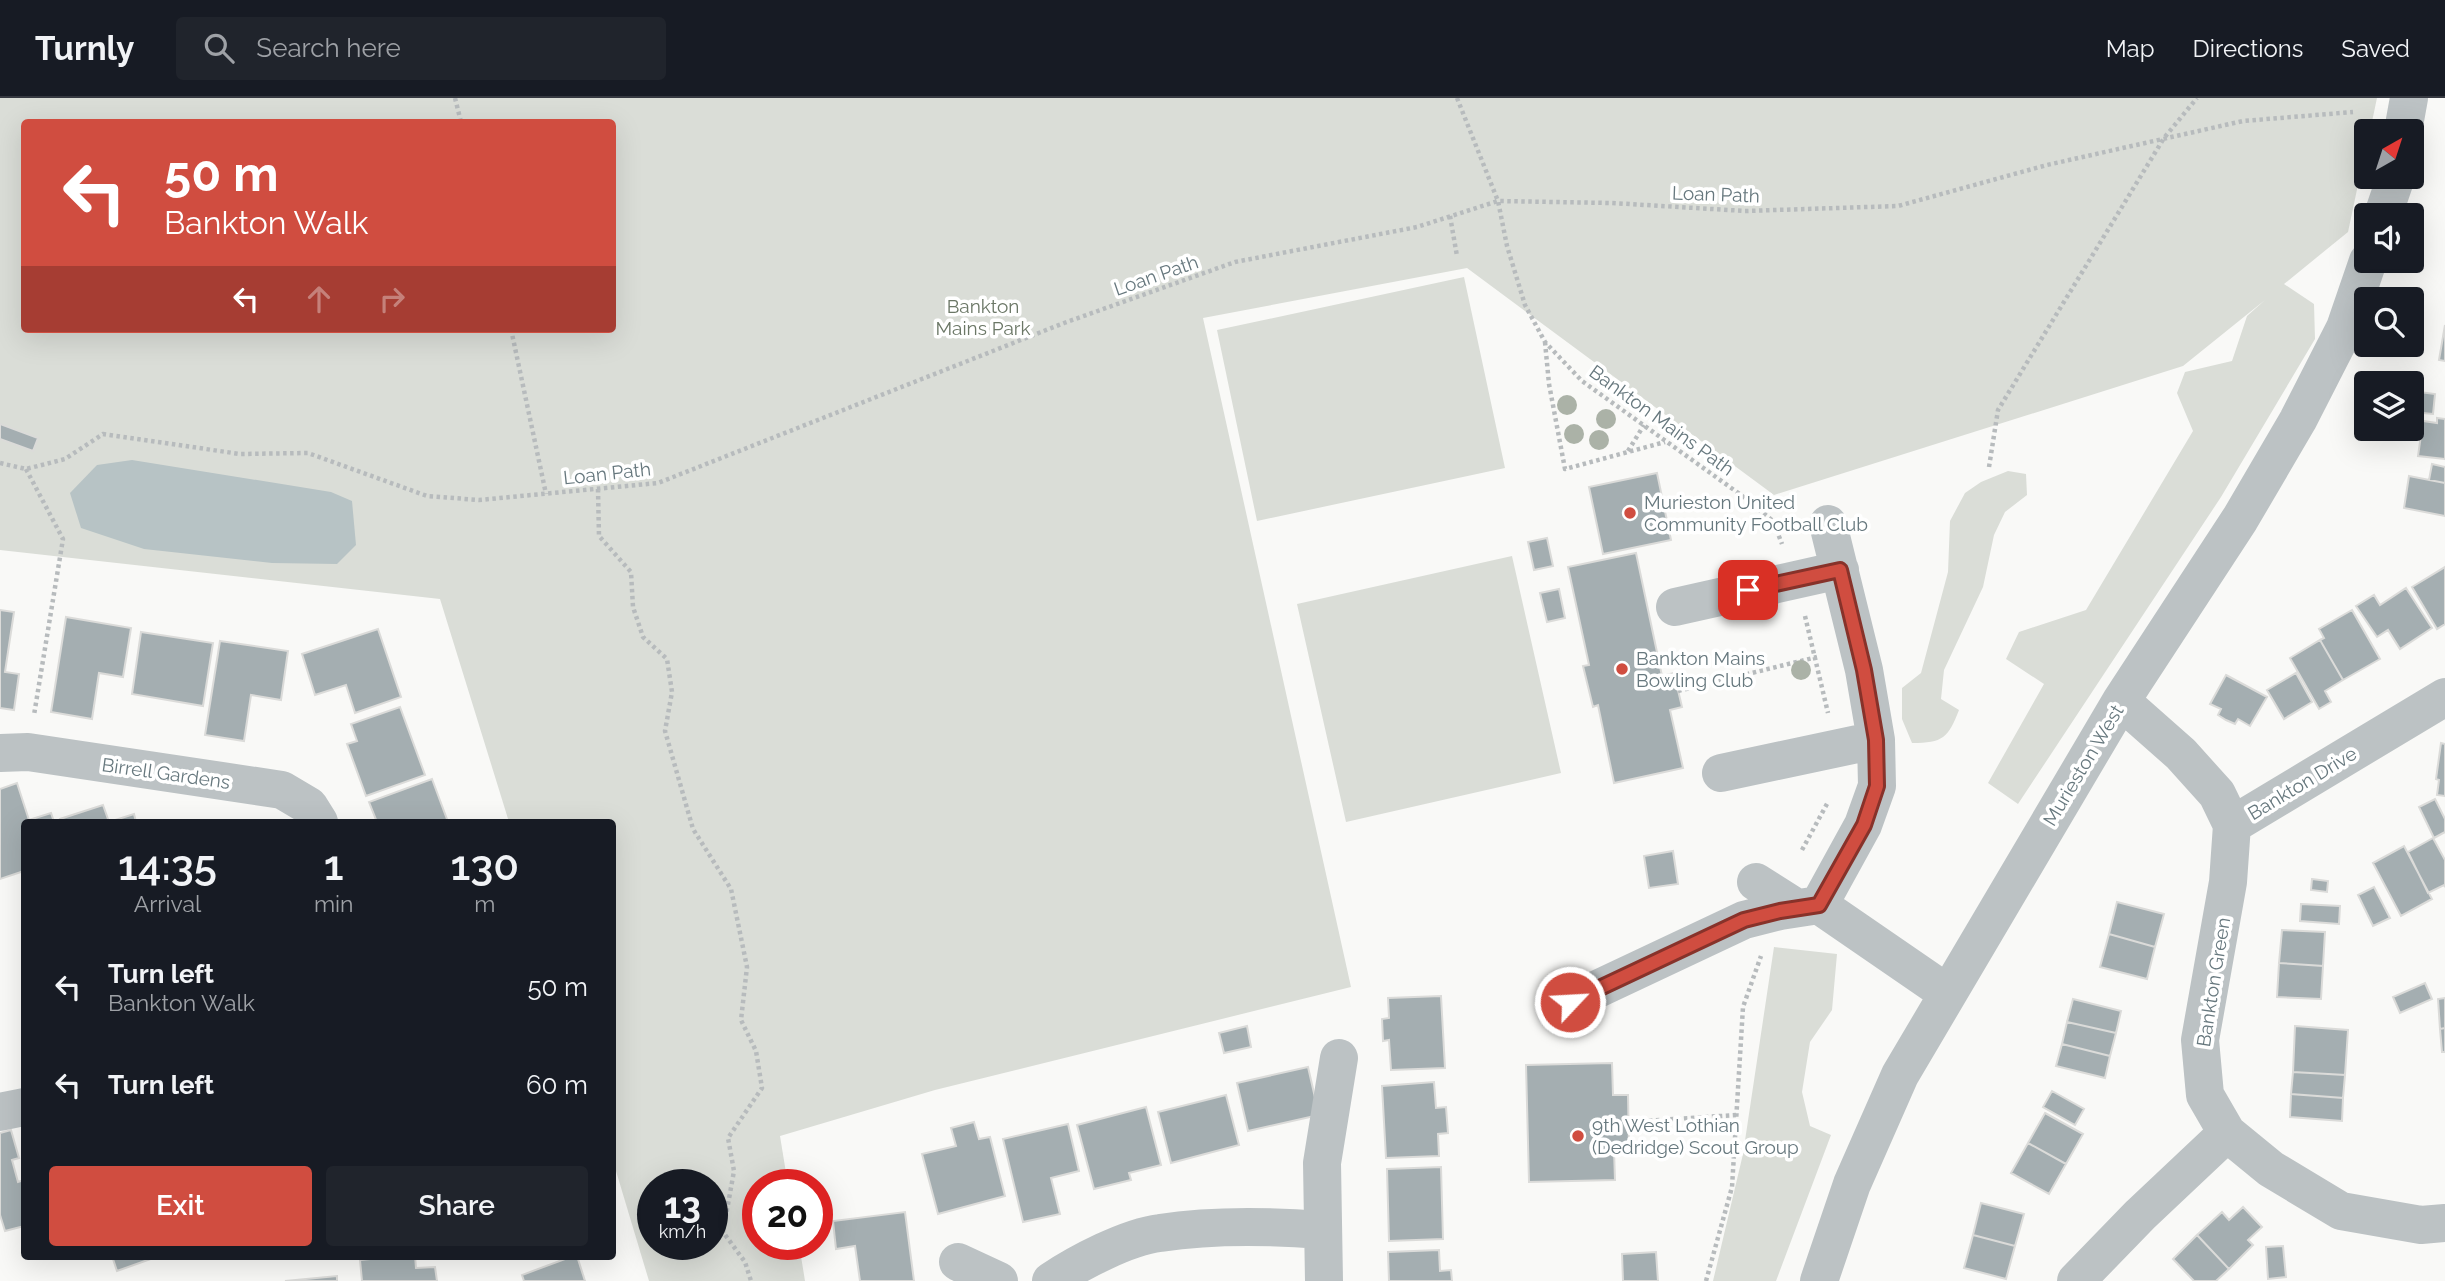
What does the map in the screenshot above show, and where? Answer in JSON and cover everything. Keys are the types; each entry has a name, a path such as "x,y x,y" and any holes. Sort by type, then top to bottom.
{"street":[{"path":"2405,119 2409,98"},
{"name":"Murieston West","path":"1819,1281 1852,1184 1895,1087 1947,993 2121,701 2240,519 2298,420 2345,328 2364,273"},
{"path":"1570,1002 1744,920 1808,907 1864,825 1877,786 1876,740 1859,650 1828,524"},
{"path":"1675,607 1840,570"},
{"name":"Bankton Drive","path":"2121,701 2181,754 2217,794 2232,825 2445,697"},
{"path":"1721,773 1876,740"},
{"name":"Birrell Gardens","path":"14,753 282,790 309,806 317,819"},
{"name":"Bankton Green","path":"2232,825 2228,881 2200,1040 2205,1095 2227,1133 2271,1169 2341,1211 2421,1225 2445,1223"},
{"path":"1756,882 1808,907 1947,993"},
{"path":"1324,1281 1322,1163 1339,1058"},
{"path":"0,1112 21,1108"},
{"path":"2076,1281 2140,1215 2227,1133"},
{"path":"1051,1281 1115,1247 1158,1233 1265,1226 1322,1230"},
{"path":"958,1262 999,1281"}],"path":[{"path":"455,98 460,119"},
{"name":"Bankton Mains Path","path":"1457,98 1498,201 1507,246 1525,305 1545,342 1582,381 1773,521"},
{"path":"1989,467 1998,410 2164,138 2197,98"},
{"name":"Loan Path","path":"0,463 26,469 65,459 103,434 240,454 308,453 427,496 479,500 658,483 1063,323 1235,262 1417,226 1498,201 1612,203 1745,211 1898,206 2047,165 2244,121 2353,112"},
{"path":"1450,216 1457,256"},
{"path":"512,333 546,494"},
{"path":"1545,342 1549,384 1565,469 1666,442"},
{"path":"1627,452 1644,425"},
{"path":"14,753 63,539 26,469"},
{"path":"598,489 599,536 631,572 633,607 643,636 667,659 672,692 664,731 693,829 731,889 747,967 741,1020 756,1051 762,1088 728,1138 734,1171 723,1232 745,1262 751,1281"},
{"path":"1678,691 1816,657 1859,650"},
{"path":"1628,1122 1736,1115"}],"green space":[{"name":"Bankton Mains Park","path":"0,98 2377,98 2373,119 2354,119 2354,189 2357,189 2348,232 2284,284 2314,304 2315,339 2221,497 2018,804 1988,783 2044,684 2006,659 2019,632 2086,610 2193,431 2177,393 2185,372 2232,361 2247,316 2265,300 2183,366 1774,495 1467,268 1203,318 1351,987 935,1090 780,1136 785,1169 742,1169 742,1260 802,1260 805,1281 649,1281 643,1260 728,1260 728,1169 637,1169 637,1241 616,1171 616,819 508,819 440,599 0,550"},
{"path":"1464,277 1505,468 1257,521 1217,330"},
{"path":"2008,471 2026,474 2027,495 2005,512 1994,535 1983,587 1944,670 1941,699 1959,710 1943,737 1931,742 1912,743 1902,719 1902,688 1921,673 1948,572 1950,521 1965,493 1981,482"},
{"path":"1512,556 1561,773 1346,822 1297,604"},
{"path":"1774,947 1837,954 1832,1010 1810,1042 1802,1092 1810,1126 1831,1135 1776,1281 1713,1281 1743,1154"}],"shaded area":[{"path":"132,460 331,492 352,501 356,545 337,564 272,563 144,549 81,528 70,493 97,465"}],"building":[{"path":"2445,325 2445,361 2439,360"},
{"path":"2424,393 2435,394 2433,414 2424,413"},
{"path":"2437,418 2445,419 2445,459 2418,456 2420,441 2424,441 2424,421 2437,423"},
{"path":"0,424 38,438 33,451 0,439"},
{"path":"2432,464 2445,467 2445,483 2429,480"},
{"name":"Murieston United Community Football Club","path":"1657,473 1671,540 1603,554 1589,487"},
{"path":"2409,476 2445,483 2445,516 2404,508"},
{"path":"1547,538 1553,566 1534,570 1528,542"},
{"name":"Bankton Mains Bowling Club","path":"1636,553 1662,676 1674,673 1682,707 1670,710 1683,768 1614,783 1598,705 1593,707 1583,666 1589,665 1568,567"},
{"path":"2445,567 2445,624 2437,629 2412,587"},
{"path":"2406,588 2432,628 2400,649 2388,630 2377,637 2356,606 2374,595 2380,605"},
{"path":"1559,589 1565,618 1547,622 1540,593"},
{"path":"0,610 14,612 5,672 19,674 14,710 0,708"},
{"path":"2352,610 2380,659 2343,680 2320,640 2324,638 2319,629"},
{"path":"66,617 131,628 123,677 99,673 92,719 51,712"},
{"path":"378,629 401,697 355,713 346,685 315,695 302,654"},
{"path":"141,632 213,643 203,706 132,694"},
{"path":"2320,640 2343,680 2325,691 2331,702 2319,709 2290,658"},
{"path":"220,641 288,651 281,700 251,695 244,741 205,735"},
{"path":"2296,673 2312,702 2284,719 2267,690"},
{"path":"2226,675 2267,697 2250,726 2238,719 2235,724 2226,720 2218,715 2221,709 2210,704"},
{"path":"400,707 425,775 366,796 347,744 357,741 351,724"},
{"path":"2441,743 2445,744 2445,796 2437,795 2439,780 2436,779"},
{"path":"432,779 447,819 376,819 369,802"},
{"path":"17,783 29,819 21,819 21,872 0,879 0,789"},
{"path":"2435,799 2445,819 2445,832 2434,838 2419,807"},
{"path":"103,805 108,819 60,819"},
{"path":"51,813 53,819 32,819"},
{"path":"134,814 135,819 118,819"},
{"path":"2433,838 2445,860 2445,887 2444,885 2428,893 2408,852"},
{"path":"2404,846 2432,899 2401,916 2373,863"},
{"path":"1673,851 1678,884 1649,888 1644,856"},
{"path":"2312,879 2328,881 2327,892 2311,890"},
{"path":"2374,887 2390,918 2373,926 2358,895"},
{"path":"2117,902 2164,914 2155,947 2109,934"},
{"path":"2301,904 2340,906 2339,924 2300,921"},
{"path":"2282,930 2325,932 2323,966 2279,963"},
{"path":"2109,934 2155,947 2147,979 2100,967"},
{"path":"2279,963 2323,966 2321,999 2277,997"},
{"path":"2425,983 2432,999 2400,1013 2393,997"},
{"path":"1441,996 1445,1068 1391,1070 1389,1040 1383,1041 1382,1019 1389,1018 1388,998"},
{"path":"2445,998 2445,1028 2440,1029 2438,999"},
{"path":"2073,999 2121,1011 2116,1033 2067,1022"},
{"path":"2067,1022 2116,1033 2110,1056 2062,1044"},
{"path":"1247,1026 1251,1047 1224,1053 1219,1033"},
{"path":"2295,1026 2348,1030 2345,1075 2293,1072"},
{"path":"2445,1028 2445,1052 2442,1052 2440,1029"},
{"path":"2062,1044 2110,1056 2105,1078 2056,1066"},
{"name":"9th West Lothian (Dedridge) Scout Group","path":"1612,1063 1613,1095 1628,1095 1629,1150 1614,1150 1615,1180 1529,1182 1526,1065"},
{"path":"1308,1067 1319,1115 1248,1131 1237,1083"},
{"path":"2293,1072 2345,1075 2343,1098 2291,1094"},
{"path":"1434,1082 1436,1108 1446,1107 1448,1133 1438,1134 1439,1156 1386,1158 1382,1086"},
{"path":"2052,1091 2084,1109 2075,1125 2043,1107"},
{"path":"2291,1094 2343,1098 2342,1121 2290,1117"},
{"path":"1226,1095 1239,1145 1171,1163 1158,1112"},
{"path":"1146,1107 1161,1165 1129,1173 1131,1180 1094,1189 1077,1125"},
{"path":"2045,1113 2083,1134 2066,1164 2028,1143"},
{"path":"974,1122 979,1139 990,1137 1005,1196 938,1214 922,1154 956,1146 951,1128"},
{"path":"1068,1124 1079,1171 1051,1178 1060,1214 1023,1222 1003,1139"},
{"path":"11,1130 19,1158 12,1160 18,1182 21,1181 21,1227 5,1231 0,1215 0,1133"},
{"path":"2028,1143 2066,1164 2049,1194 2011,1173"},
{"path":"1441,1167 1443,1239 1389,1241 1387,1169"},
{"path":"1981,1203 2024,1214 2015,1246 1973,1235"},
{"path":"2243,1207 2262,1227 2248,1240 2253,1245 2229,1269 2197,1235 2222,1212 2229,1220"},
{"path":"905,1212 914,1281 860,1281 855,1246 836,1249 833,1221"},
{"path":"1973,1235 2015,1246 2006,1279 1964,1268"},
{"path":"2197,1235 2229,1269 2216,1281 2194,1281 2173,1259"},
{"path":"2283,1246 2286,1277 2268,1279 2266,1247"},
{"path":"1439,1250 1440,1271 1451,1270 1452,1281 1389,1281 1388,1252"},
{"path":"1656,1252 1658,1281 1623,1281 1622,1254"},
{"path":"113,1260 148,1260 117,1271"},
{"path":"360,1260 415,1260 416,1268 435,1267 437,1281 362,1281"},
{"path":"562,1260 578,1260 585,1281 524,1281 522,1275"},
{"path":"337,1276 337,1281 285,1281"}],"place":[{"name":"Murieston United Community Football Club","path":"1630,513"},
{"name":"Bankton Mains Bowling Club","path":"1622,669"},
{"name":"9th West Lothian (Dedridge) Scout Group","path":"1578,1136"}],"route":[{"path":"1570,1002 1744,920 1819,905 1864,825 1877,786 1876,740 1864,670 1840,570 1748,590"}]}
